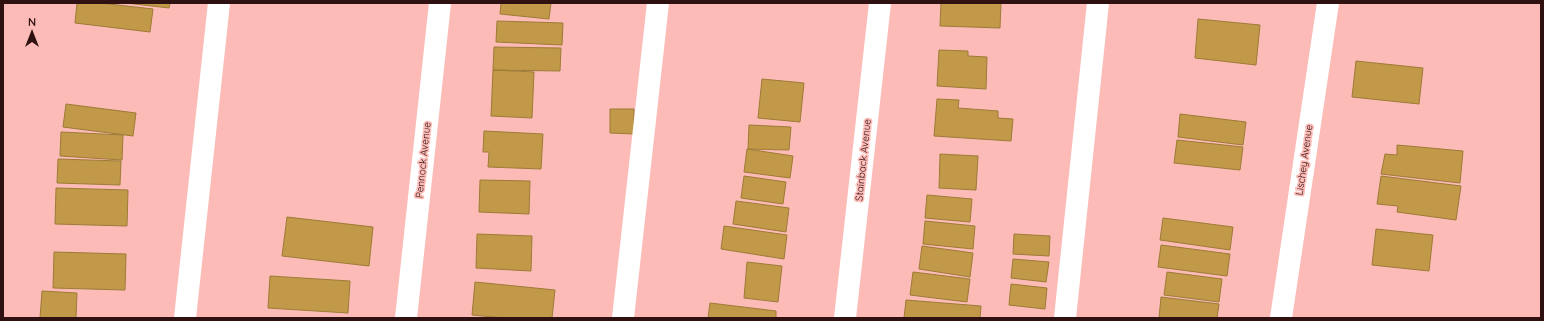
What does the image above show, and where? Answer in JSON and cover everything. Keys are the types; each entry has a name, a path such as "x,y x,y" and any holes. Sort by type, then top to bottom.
{"street":[{"path":"185,318 219,3"},
{"name":"Pennock Avenue","path":"406,318 440,3"},
{"path":"623,318 658,3"},
{"name":"Stainback Avenue","path":"845,318 880,3"},
{"path":"1065,318 1098,3"},
{"name":"Lischey Avenue","path":"1281,318 1328,3"}],"building":[{"path":"77,3 100,3 153,9 150,32 75,23"},
{"path":"126,3 170,3 169,8"},
{"path":"501,3 551,3 549,19 500,14"},
{"path":"941,3 1001,3 1000,28 940,26"},
{"path":"1198,19 1260,25 1256,65 1195,58"},
{"path":"497,21 563,23 562,45 496,42"},
{"path":"494,47 561,48 560,71 493,70"},
{"path":"939,50 968,51 968,56 987,57 986,89 937,86"},
{"path":"1356,61 1423,68 1419,104 1352,97"},
{"path":"493,70 534,72 532,118 491,116"},
{"path":"762,79 804,83 800,122 758,118"},
{"path":"937,99 959,100 958,108 998,111 998,118 1013,119 1011,141 934,136"},
{"path":"66,104 136,113 133,136 63,127"},
{"path":"610,109 634,109 634,134 610,133"},
{"path":"1180,114 1246,122 1243,145 1178,137"},
{"path":"749,125 791,127 789,150 748,149"},
{"path":"484,131 543,134 541,169 488,167 489,152 483,152"},
{"path":"61,132 123,135 122,160 60,156"},
{"path":"1177,140 1243,147 1240,170 1174,163"},
{"path":"1397,145 1463,151 1460,183 1381,174 1385,154 1397,155"},
{"path":"747,149 793,156 790,178 744,172"},
{"path":"940,154 978,156 976,190 939,188"},
{"path":"58,159 121,161 120,185 57,183"},
{"path":"744,176 786,182 783,204 741,198"},
{"path":"1381,176 1461,186 1456,220 1397,212 1398,206 1377,204"},
{"path":"480,180 530,181 529,214 479,212"},
{"path":"56,188 128,190 127,226 55,224"},
{"path":"927,195 972,199 970,222 925,218"},
{"path":"736,201 789,208 786,232 733,224"},
{"path":"287,217 373,227 369,266 282,256"},
{"path":"1163,218 1233,227 1230,250 1160,240"},
{"path":"925,221 975,226 973,249 923,244"},
{"path":"724,226 787,235 784,259 721,249"},
{"path":"1376,229 1433,235 1429,271 1372,265"},
{"path":"477,234 532,236 531,271 476,268"},
{"path":"1014,234 1050,236 1049,256 1013,254"},
{"path":"1161,245 1230,254 1227,276 1158,267"},
{"path":"922,246 973,253 970,277 919,269"},
{"path":"54,252 126,254 125,290 53,288"},
{"path":"1013,259 1049,262 1046,282 1011,278"},
{"path":"747,262 782,266 778,302 744,298"},
{"path":"913,272 970,279 967,302 910,295"},
{"path":"1167,272 1222,279 1219,302 1164,295"},
{"path":"270,276 350,281 348,313 268,308"},
{"path":"475,282 555,290 552,318 504,318 472,315"},
{"path":"1011,284 1047,288 1045,309 1009,305"},
{"path":"42,291 77,293 76,318 40,318"},
{"path":"1161,297 1219,304 1217,318 1159,318"},
{"path":"906,300 981,306 980,318 904,318"},
{"path":"710,303 776,311 776,318 708,318"}]}
